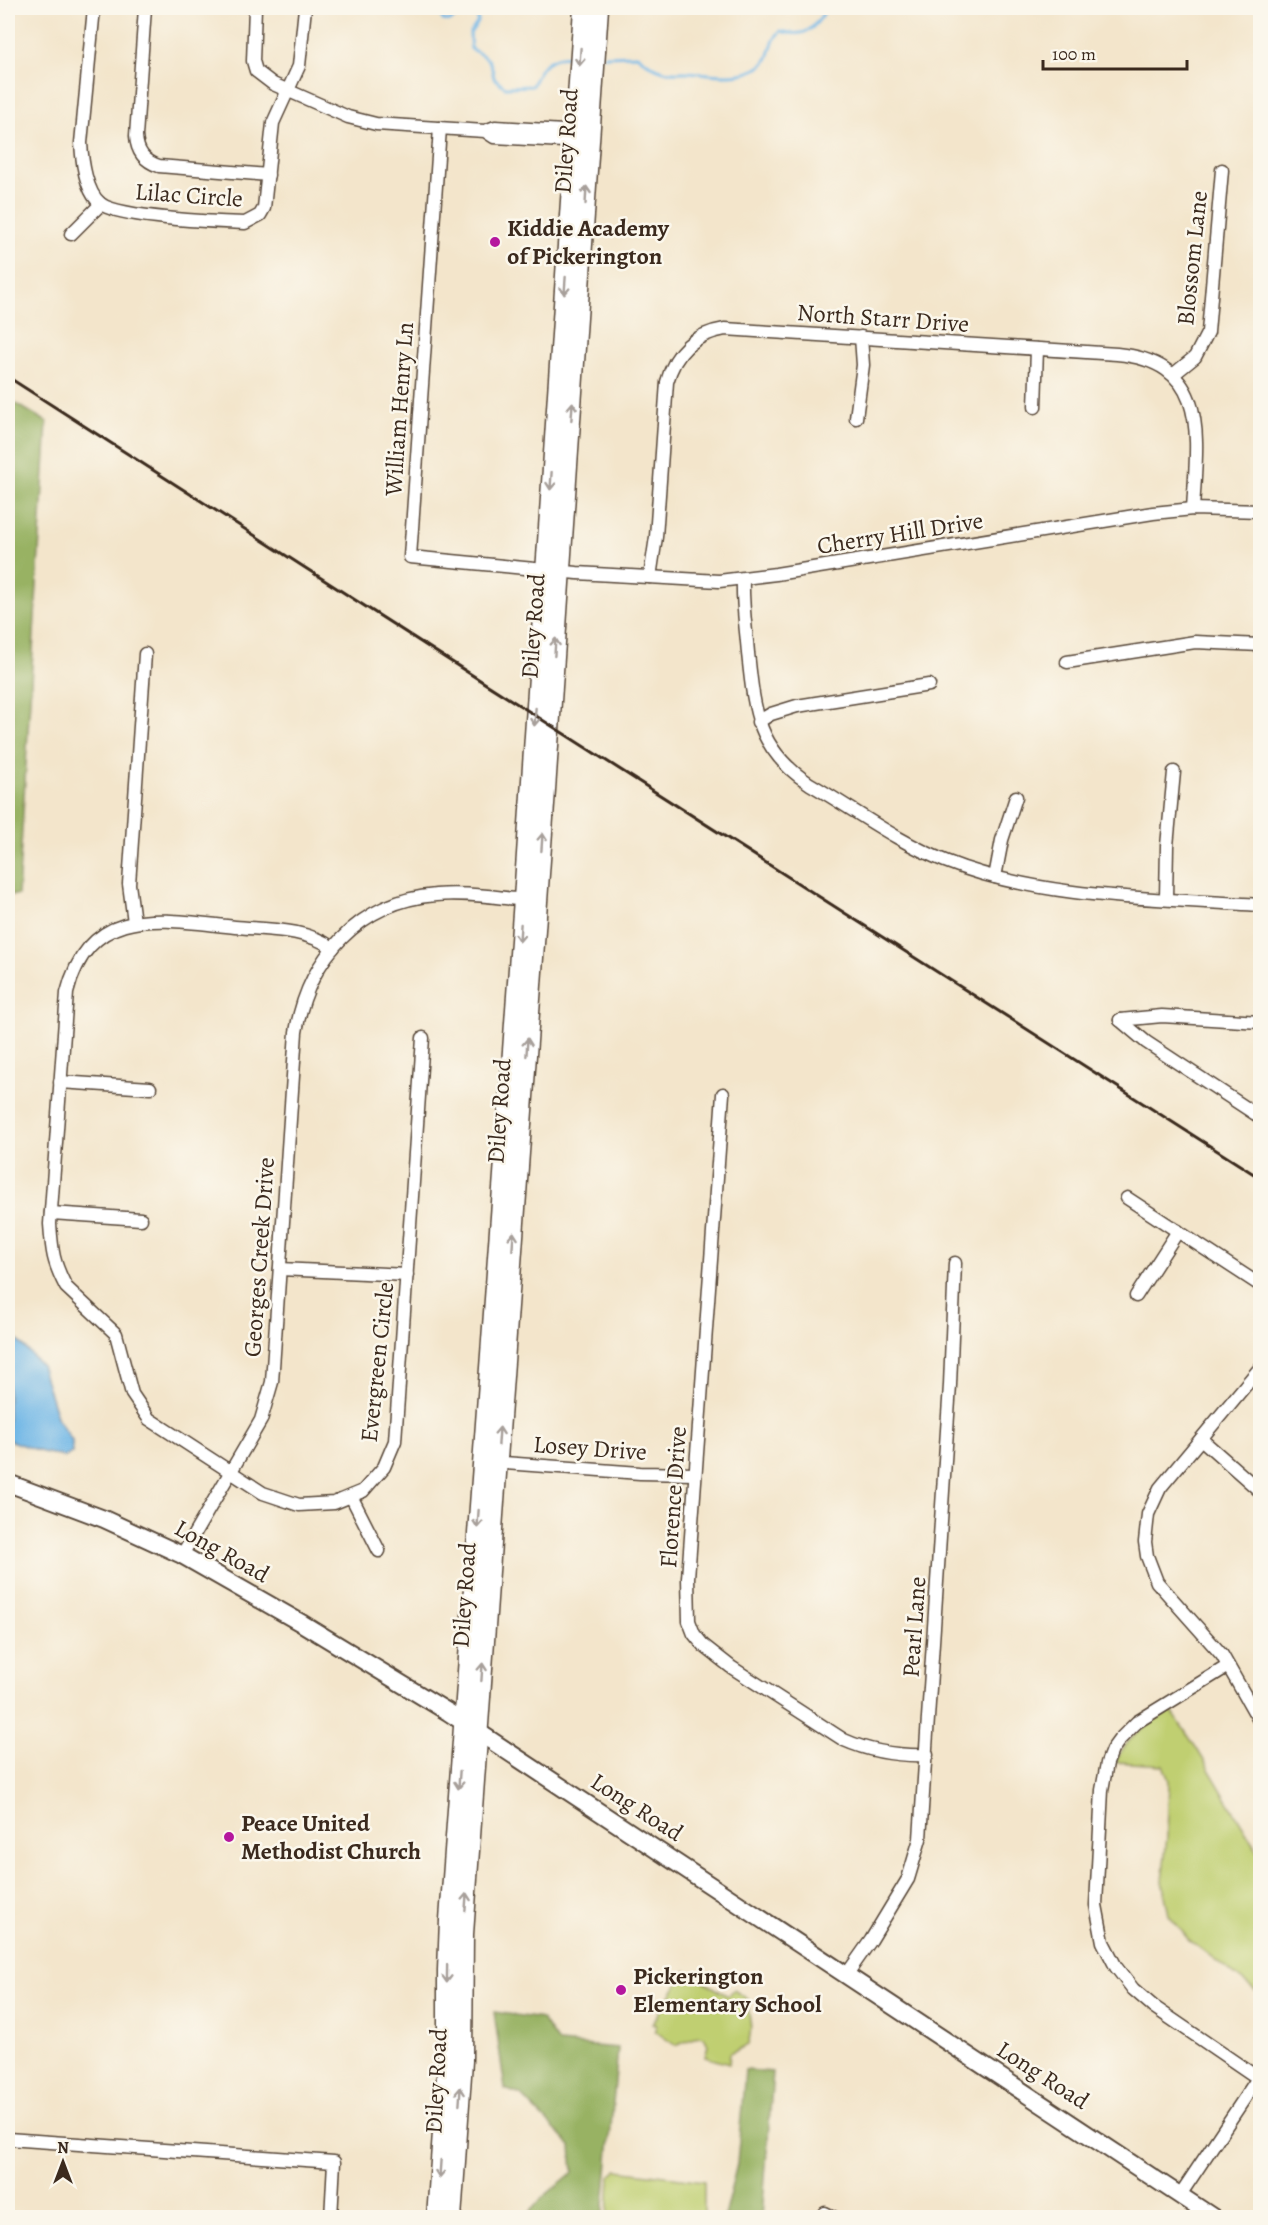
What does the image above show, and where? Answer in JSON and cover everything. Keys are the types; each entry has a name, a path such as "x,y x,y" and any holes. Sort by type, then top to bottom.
{"highway":[{"name":"Diley Road","path":"583,8 590,32"},
{"name":"Diley Road","path":"452,2217 463,2061 463,1947 471,1726 553,569 578,137 590,32 599,8"},
{"name":"Diley Road","path":"436,2217 447,2070 449,1920 471,1726"}],"main road":[{"name":"Long Road","path":"8,1483 104,1519 182,1555 303,1624 471,1726 1214,2217"}],"street":[{"name":"Lilac Circle","path":"94,8 81,143 82,163 94,195 101,204 130,214 245,223 260,215 264,208 273,123 299,66 305,8"},
{"path":"144,8 136,136 136,144 144,159 159,166 268,175"},
{"path":"255,8 252,53 256,71 273,84 348,117 376,124 485,131 494,137 505,138 563,141 578,137"},
{"name":"William Henry Ln","path":"440,128 410,557 553,569"},
{"name":"Blossom Lane","path":"1174,374 1195,357 1208,332 1222,170"},
{"path":"71,234 101,204"},
{"name":"North Starr Drive","path":"650,577 656,537 667,382 671,368 683,349 698,337 711,331 725,328 1130,355 1156,362 1174,374"},
{"path":"856,418 863,364 861,337"},
{"path":"1035,407 1037,349"},
{"path":"1174,374 1185,389 1194,420 1196,442 1193,509"},
{"name":"Cherry Hill Drive","path":"553,569 719,581 743,579 1141,515 1193,509 1260,510"},
{"path":"743,579 743,622 758,722 769,746 798,777 919,849 945,861 995,877 1044,889 1260,905"},
{"path":"1067,662 1195,642 1260,645"},
{"path":"134,922 129,884 144,654"},
{"path":"758,722 771,714 797,706 929,685"},
{"path":"1166,898 1167,846 1174,772"},
{"path":"995,877 1002,840 1016,797"},
{"path":"333,948 351,929 373,914 401,902 435,895 530,900"},
{"name":"Evergreen Circle","path":"333,948 316,938 289,931 161,920 134,922 119,927 95,942 81,958 71,977 67,993 51,1213 53,1258 66,1287 116,1334 132,1394 149,1419 263,1493 299,1504 334,1503 363,1491 384,1467 395,1441 423,1038"},
{"name":"Georges Creek Drive","path":"182,1555 261,1420 272,1382 298,1023 304,996 312,979 333,948"},
{"path":"1260,1022 1162,1016 1120,1020 1146,1042 1260,1117"},
{"path":"60,1082 150,1088"},
{"name":"Florence Drive","path":"723,1094 695,1474 687,1607 689,1621 694,1634 703,1646 731,1667 844,1740 885,1753 927,1755"},
{"path":"1127,1198 1260,1285"},
{"path":"51,1213 141,1219"},
{"path":"1136,1296 1178,1231"},
{"name":"Pearl Lane","path":"847,1974 897,1899 914,1866 920,1839 950,1385 955,1263"},
{"path":"280,1269 407,1275"},
{"path":"1260,1368 1168,1477 1153,1500 1145,1527 1146,1549 1151,1569 1163,1590 1204,1633 1228,1666 1260,1722"},
{"path":"1201,1439 1260,1491"},
{"name":"Losey Drive","path":"490,1461 640,1473 695,1474"},
{"path":"351,1496 379,1551"},
{"path":"1180,2195 1259,2077 1154,2007 1133,1989 1116,1967 1103,1942 1096,1905 1102,1790 1112,1750 1137,1722 1228,1666"},
{"path":"8,2139 334,2162 331,2217"}],"green space":[{"path":"8,399 47,422 18,895 8,895"},
{"path":"1171,1710 1260,1855 1260,1994 1188,1939 1169,1915 1162,1881 1167,1837 1169,1781 1163,1765 1116,1762 1131,1739 1154,1720"},
{"path":"686,1971 728,1996 734,1990 749,2000 751,2030 748,2045 730,2053 729,2064 705,2057 708,2045 704,2037 698,2036 676,2046 655,2031 656,2025 652,2024"},
{"path":"494,2012 542,2019 558,2043 618,2048 603,2217 525,2217 542,2198 573,2172 571,2146 521,2095 505,2089"},
{"path":"745,2070 773,2072 762,2217 724,2217 737,2164"},
{"path":"617,2170 704,2181 704,2217 608,2217 610,2176"}],"water":[{"path":"8,1330 41,1365 58,1420 72,1440 72,1453 65,1457 8,1440"}],"waterway":[{"path":"438,8 443,20 450,21 463,12 477,11 478,22 470,33 471,49 488,59 494,78 505,87 532,86 546,63 564,56 573,56"},
{"path":"604,56 637,55 660,70 670,72 735,75 753,71 761,66 768,58 774,40 781,31 804,33 814,26 827,8"}],"railway":[{"path":"8,377 1260,1178"}],"place":[{"name":"Kiddie Academy of Pickerington","path":"495,242"},
{"name":"Peace United Methodist Church","path":"229,1837"},
{"name":"Pickerington Elementary School","path":"621,1990"}]}
